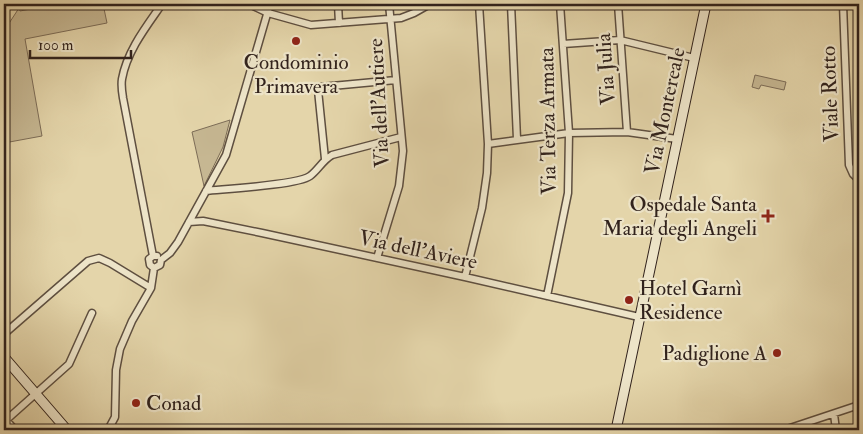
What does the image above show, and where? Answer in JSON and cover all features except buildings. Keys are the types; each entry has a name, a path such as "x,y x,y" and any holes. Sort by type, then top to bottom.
{"main road":[{"name":"Via Montereale","path":"616,430 638,317 706,4"},
{"path":"4,357 67,430"}],"street":[{"path":"153,256 121,80 139,37 162,4"},
{"path":"249,4 268,14 311,25 390,20 414,13 430,4"},
{"path":"154,268 160,266 161,260 170,253 226,155 270,4"},
{"path":"338,4 339,23"},
{"name":"Via dell'Autiere","path":"377,258 399,186 403,151 389,4"},
{"path":"466,277 482,208 487,173 488,144 479,4"},
{"path":"511,4 518,139"},
{"name":"Via Terza Armata","path":"547,296 568,193 568,133 560,4"},
{"name":"Via Julia","path":"618,4 627,132"},
{"name":"Viale Rotto","path":"843,4 849,165 850,170 859,180"},
{"path":"562,44 620,40 694,58"},
{"path":"325,159 318,90 321,87 396,80"},
{"path":"488,144 568,133 627,132 677,139"},
{"path":"206,190 285,182 309,177 325,159 332,155 402,137"},
{"name":"Via dell'Aviere","path":"189,222 202,221 377,258 638,317"},
{"path":"153,256 161,260"},
{"path":"153,256 149,259 149,263 154,268"},
{"path":"4,334 88,261 99,258 151,288"},
{"path":"108,430 115,417 116,370 120,349 132,321 151,288 154,268"},
{"path":"15,430 5,421 69,364 92,314"},
{"path":"784,430 859,405"},
{"path":"834,414 836,430"}],"shaded area":[{"path":"57,4 103,4 107,23 25,39 42,136 4,143 4,31 19,8 20,11"},
{"path":"755,75 786,82 784,90 761,85 759,89 752,87"},
{"path":"230,120 223,147 204,186 192,132"}],"place":[{"name":"Condominio Primavera","path":"296,41"},
{"name":"Ospedale Santa Maria degli Angeli","path":"768,216"},
{"name":"Hotel Garnì Residence","path":"629,300"},
{"name":"Padiglione A","path":"777,353"},
{"name":"Conad","path":"136,403"}]}
